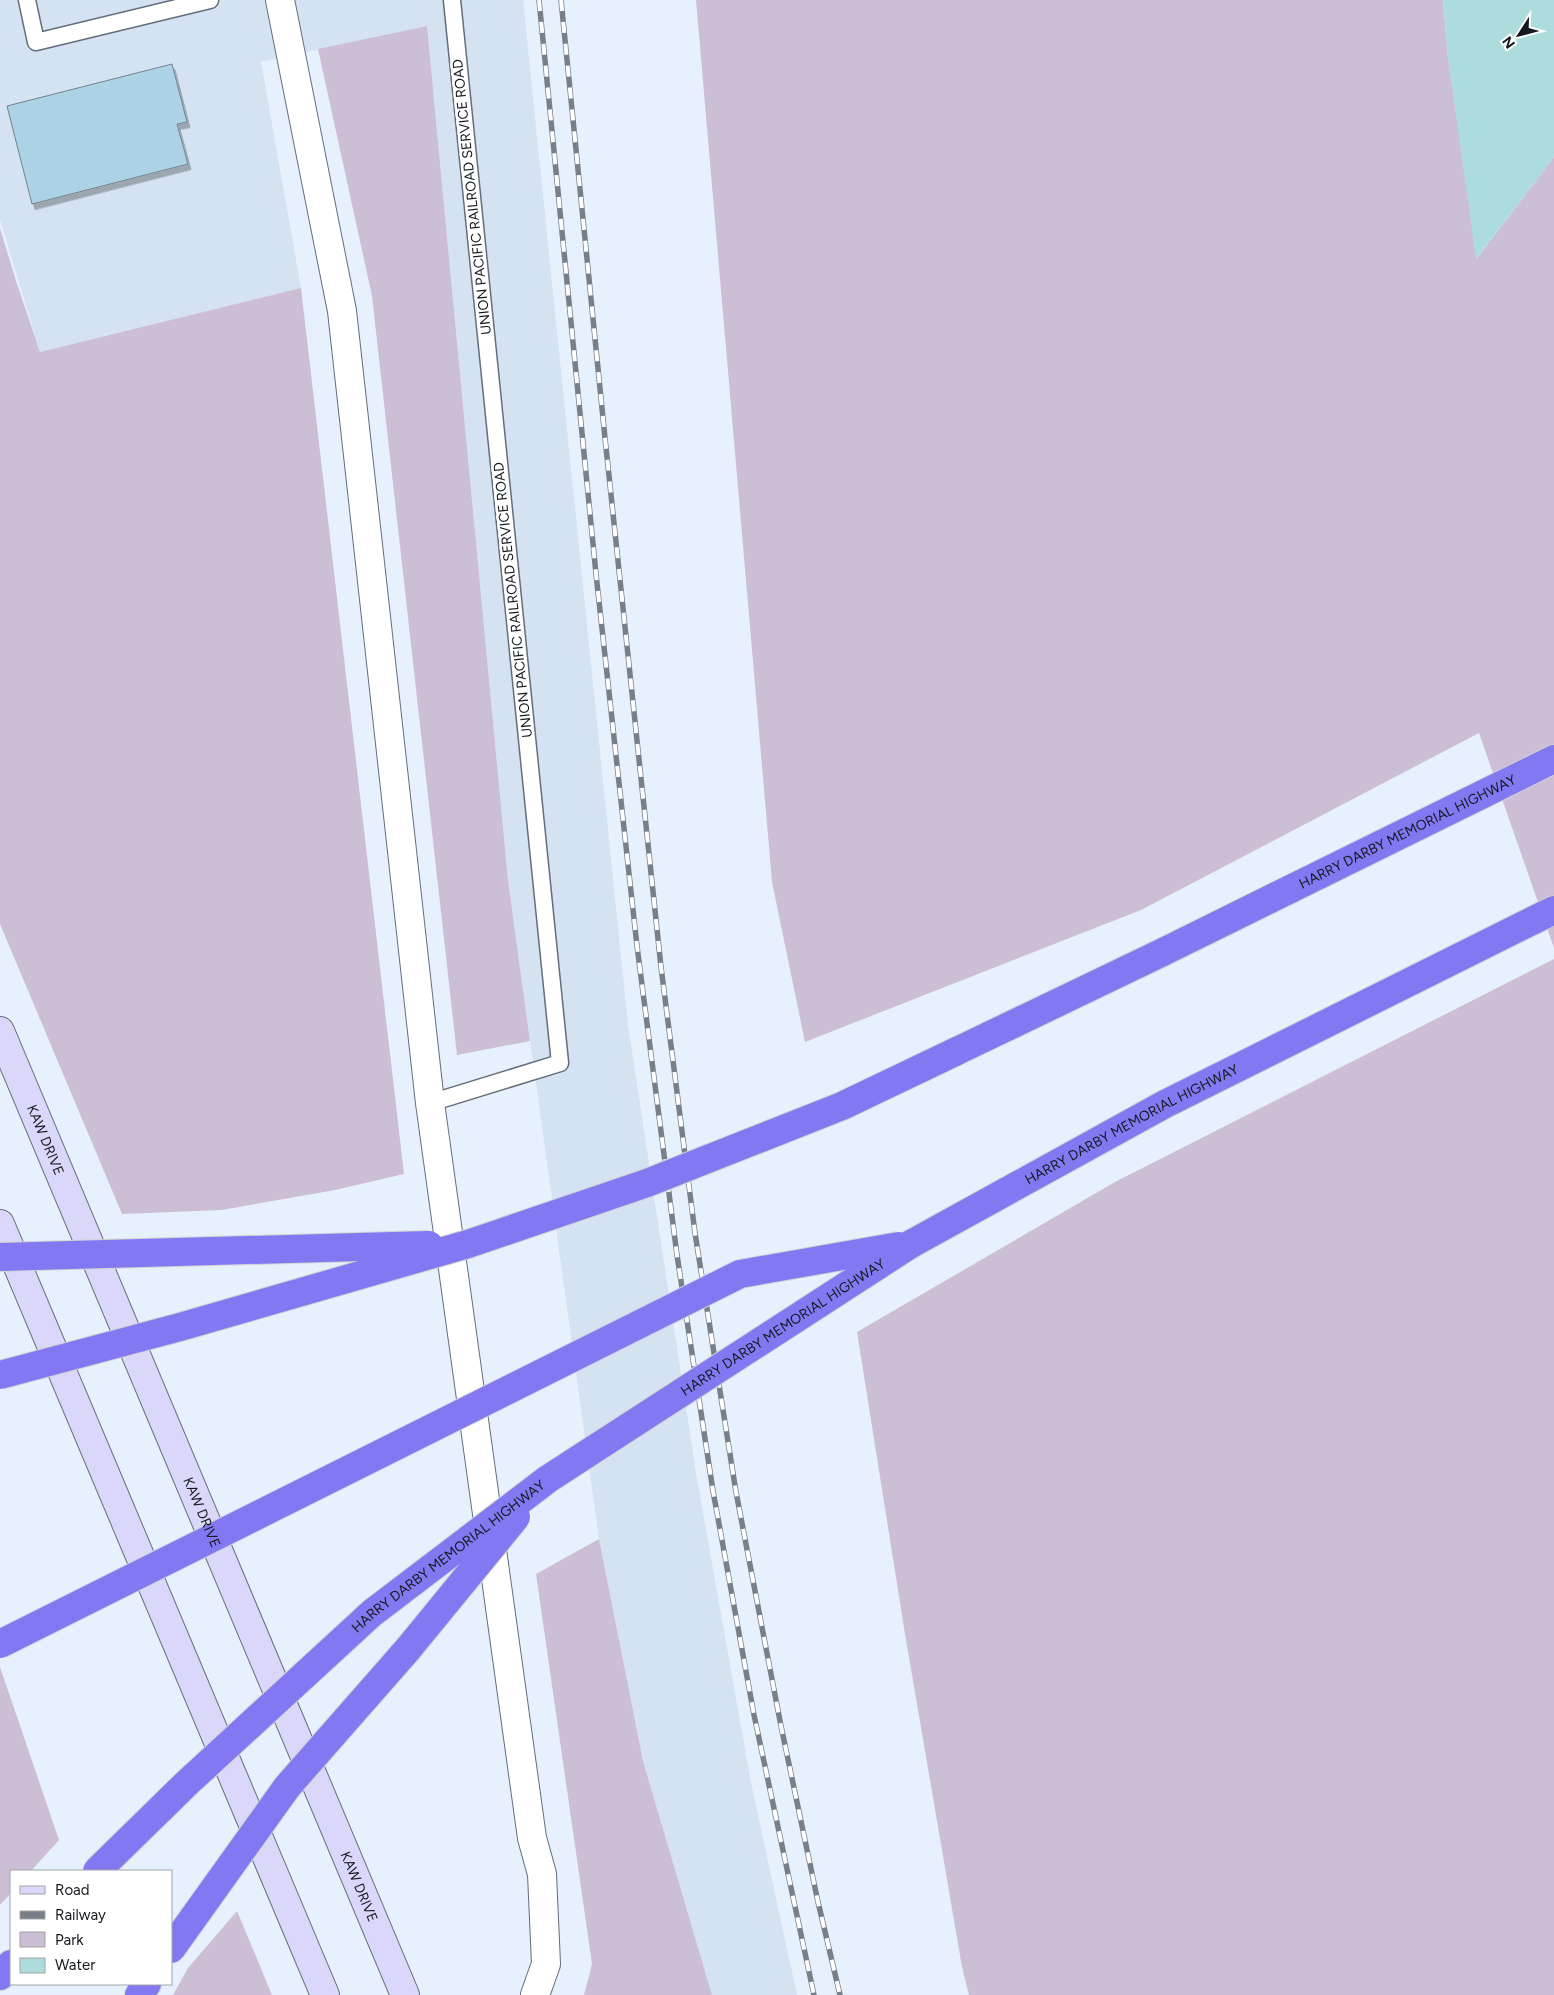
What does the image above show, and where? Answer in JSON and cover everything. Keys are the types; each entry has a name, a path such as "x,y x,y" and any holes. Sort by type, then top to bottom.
{"highway":[{"name":"HARRY DARBY MEMORIAL HIGHWAY","path":"0,1376 180,1327 468,1244 647,1183 842,1106 1161,954 1554,759"},
{"name":"HARRY DARBY MEMORIAL HIGHWAY","path":"98,1870 186,1783 372,1613 548,1480 910,1244 1165,1104 1554,910"},
{"path":"0,1257 468,1244"},
{"path":"0,1644 740,1274 910,1244"},
{"path":"172,1948 286,1787 408,1649 548,1480"},
{"path":"0,1976 10,1965"}],"main road":[{"name":"KAW DRIVE","path":"0,1031 405,1995"},
{"path":"0,1224 325,1995"}],"street":[{"path":"280,0 342,311 430,1104 532,1838 542,1874 546,1964 535,1995"}],"lane":[{"path":"27,0 36,42 210,0"},
{"name":"UNION PACIFIC RAILROAD SERVICE ROAD","path":"430,1104 560,1063 452,0"}],"shaded area":[{"path":"0,0 523,0 628,1025 696,1473 751,1783 797,1995 712,1995 643,1761 599,1539 508,880 427,26 261,62 301,288 40,352 0,220"}],"green space":[{"path":"696,0 1443,0 1448,57 1477,258 1554,157 1554,948 1479,733 1141,910 805,1042 772,882"},
{"path":"427,26 508,880 530,1041 457,1055 372,296 318,49"},
{"path":"0,228 40,352 301,288 404,1174 335,1190 222,1210 122,1214 0,924"},
{"path":"1554,959 1554,1995 969,1995 962,1967 905,1634 857,1332 1115,1182"},
{"path":"599,1539 643,1761 712,1995 584,1995 592,1964 536,1574"},
{"path":"0,1667 59,1840 32,1870 10,1870 10,1894 0,1905"},
{"path":"237,1911 272,1995 173,1995 188,1968"}],"water":[{"path":"1443,0 1554,0 1554,157 1476,259 1448,57"}],"building":[{"path":"172,64 187,122 177,124 188,164 32,204 7,106"}],"railway":[{"path":"539,0 596,574 637,946 677,1255 713,1491 754,1715 814,1995"},
{"path":"561,0 661,967 695,1233 736,1492 781,1726 818,1902 840,1995"}]}
